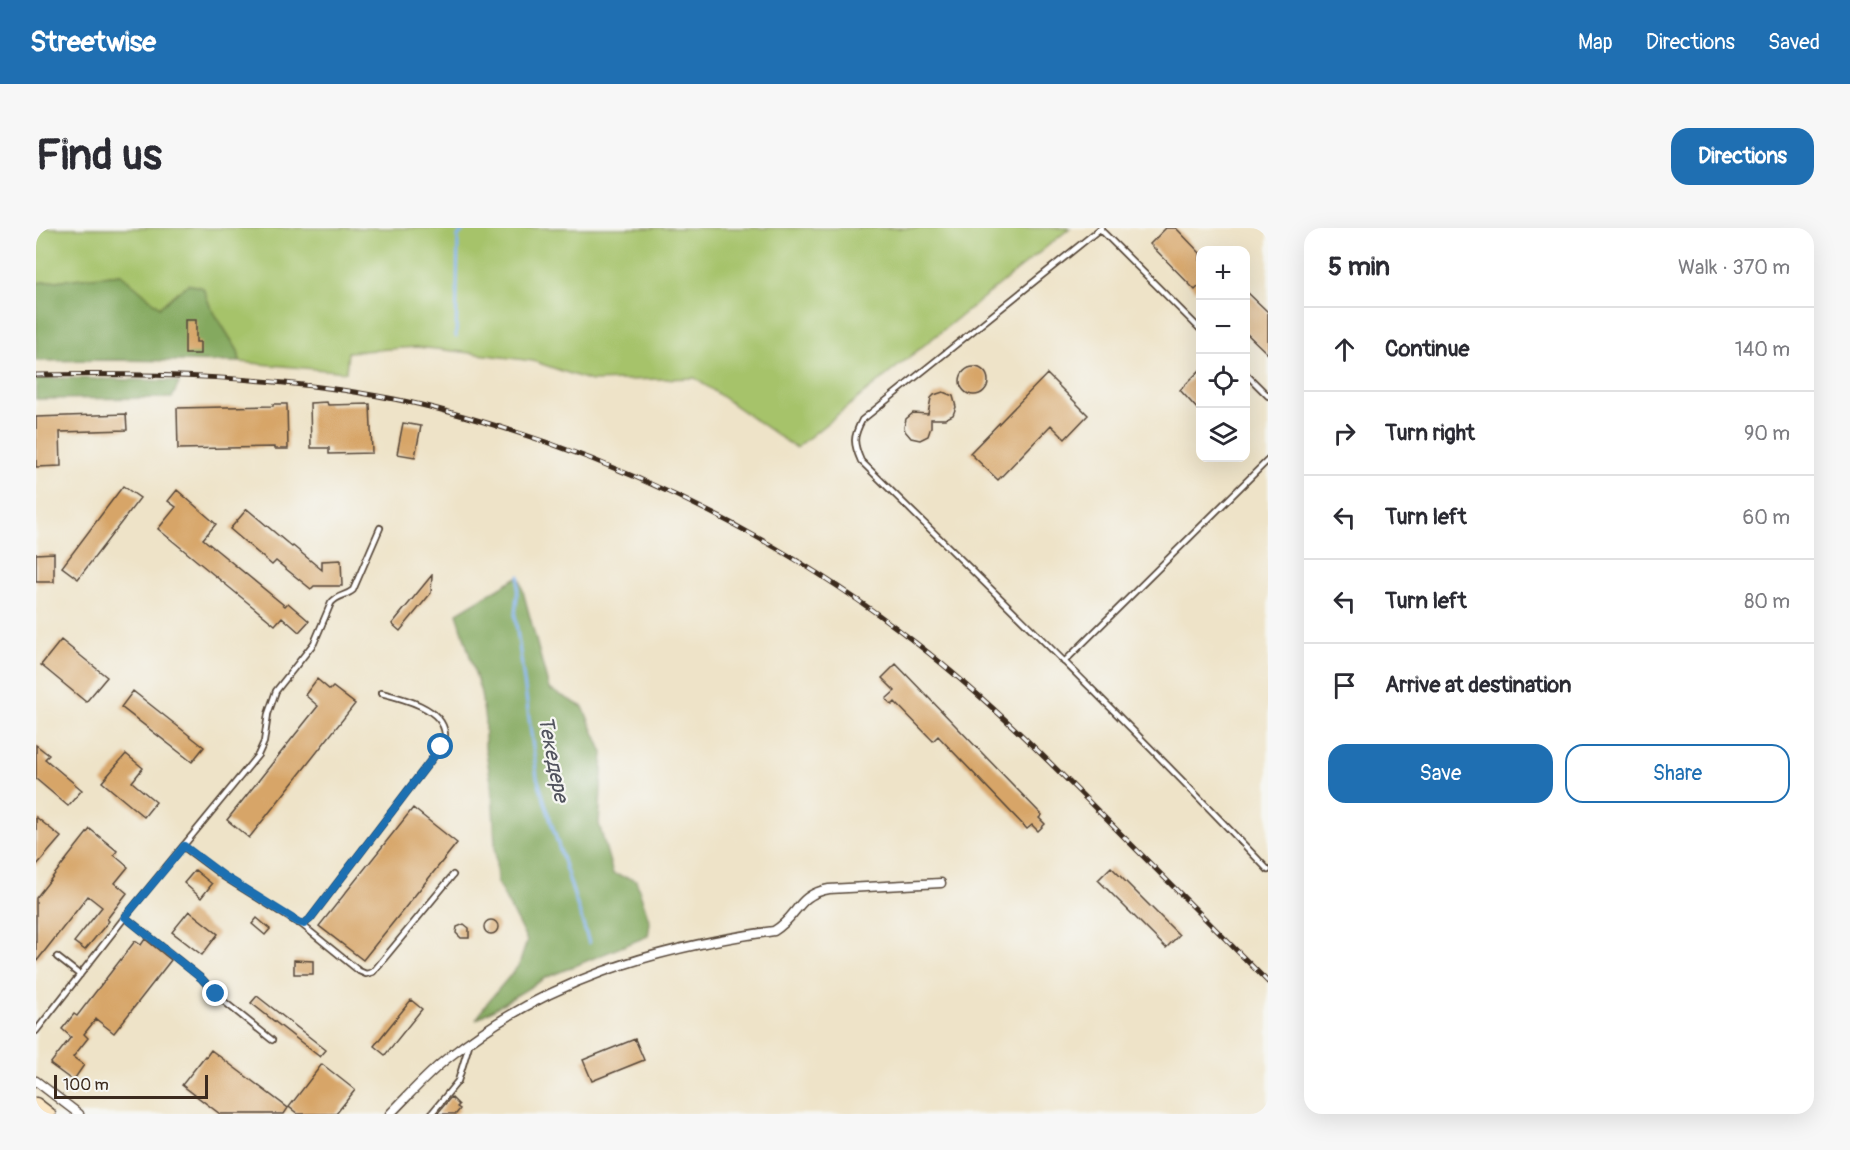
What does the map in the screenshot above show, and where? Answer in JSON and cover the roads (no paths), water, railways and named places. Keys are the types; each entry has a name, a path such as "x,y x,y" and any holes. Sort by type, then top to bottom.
{"main road":[{"path":"36,1104 49,1114"}],"street":[{"path":"390,1114 447,1058 540,997 612,968 692,945 774,931 785,925 803,899 817,891 941,884"},
{"path":"36,1081 79,1114"}],"lane":[{"path":"1196,325 1101,228 862,420 855,433 854,447 861,461 1064,662 1268,870"},
{"path":"1250,379 1268,396"},
{"path":"1064,662 1268,460"},
{"path":"36,1031 125,917 258,755 264,742 268,714 276,691 314,643 336,597 353,590 380,528"},
{"path":"298,922 304,924 310,919 441,747 445,735 442,723 433,714 413,702 381,693"},
{"path":"184,846 224,876 298,922 359,971 366,974 373,972 453,875"},
{"path":"125,917 202,979 216,994 272,1040"},
{"path":"57,957 80,975"},
{"path":"430,1114 458,1081 470,1041"}],"waterway":[{"name":"Текедере","path":"456,337 458,236 466,228"},
{"name":"Текедере","path":"519,576 515,615 537,777 589,943"}],"railway":[{"path":"36,375 170,376 261,381 351,391 394,399 470,418 546,442 692,503 785,554 830,582 874,611 943,664 1044,756 1268,982"}]}
